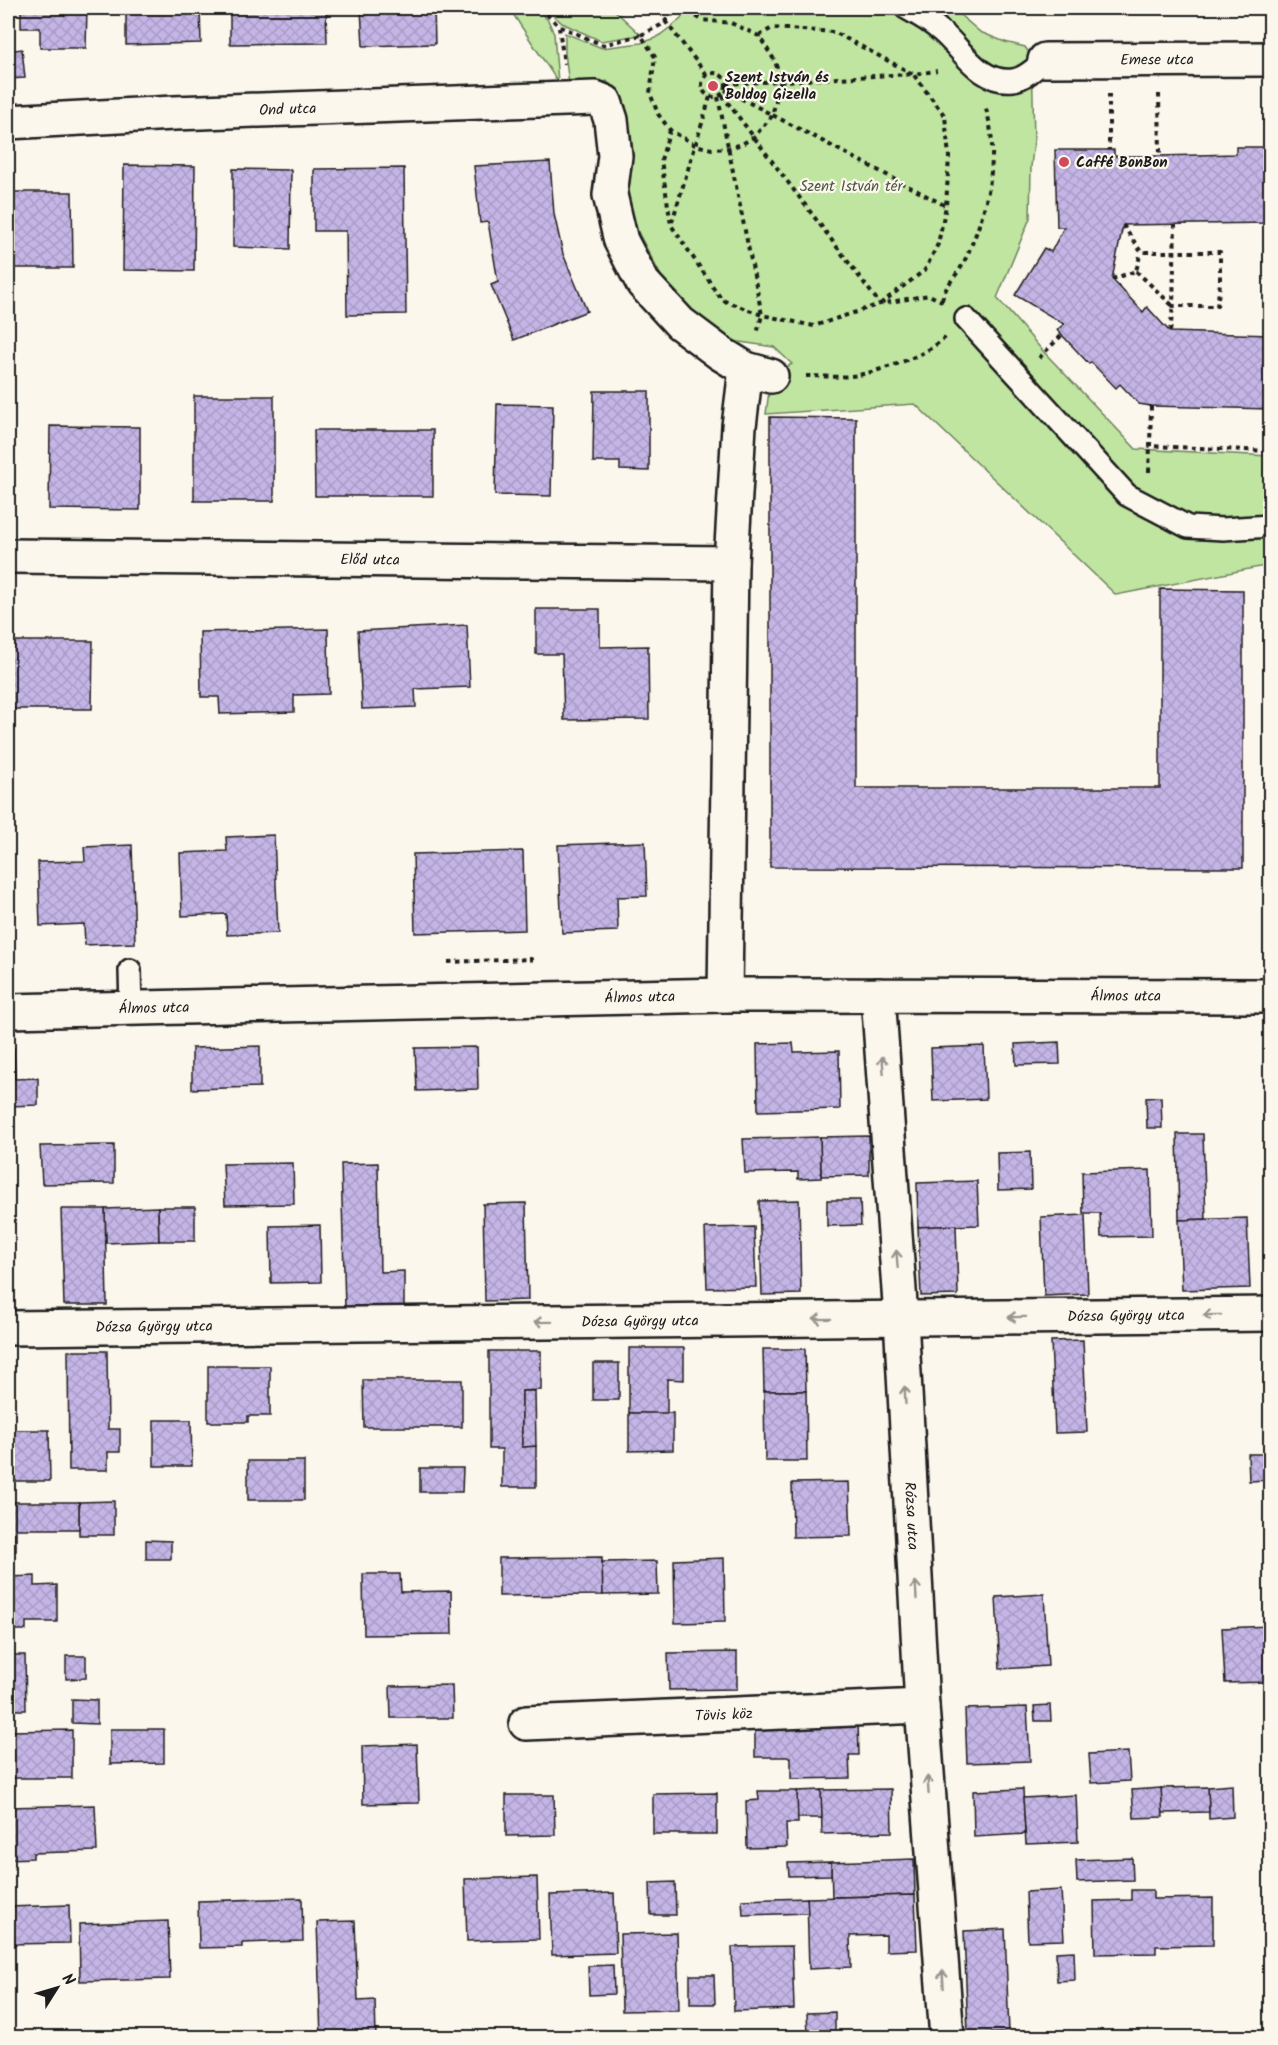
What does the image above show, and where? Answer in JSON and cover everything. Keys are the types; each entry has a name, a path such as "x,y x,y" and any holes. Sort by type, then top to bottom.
{"street":[{"name":"Emese utca","path":"1045,60 1270,59"},
{"name":"Ond utca","path":"8,122 174,113 595,98 605,102 611,120 615,156 610,195 621,241 643,283 680,323 720,353 758,373"},
{"path":"726,995 731,563 739,426 758,373"},
{"name":"Előd utca","path":"8,556 731,563"},
{"name":"Álmos utca","path":"8,1011 726,995 1270,996"},
{"name":"Rózsa utca","path":"878,995 901,1318 922,1706 947,2037"},
{"name":"Dózsa György utca","path":"8,1328 1270,1314"},
{"name":"Tövis köz","path":"526,1723 922,1706"}],"lane":[{"path":"906,8 925,18 943,32 970,68 995,78 1014,80 1045,60"},
{"path":"966,320 1127,495 1188,527 1223,529 1270,526"},
{"path":"130,970 130,1009"}],"path":[{"path":"540,8 559,26 603,45 641,35 661,25 681,8 702,20 731,24 759,36 775,61 781,80 772,116 754,137 729,148 712,149 695,145 670,130 658,114 650,93 655,57 641,35"},
{"path":"665,21 707,75"},
{"path":"759,36 772,28 834,32 913,74 945,116 949,157 946,206 938,244 925,270 880,304"},
{"path":"1109,60 1109,150"},
{"path":"1158,60 1160,156"},
{"path":"726,84 913,74 970,68 990,119 993,150 987,190 975,234 961,267 944,290 942,306"},
{"path":"713,72 721,75 726,84 720,96 710,97 705,94 702,83 707,75 713,72"},
{"path":"725,90 946,206"},
{"path":"720,96 754,137 880,304"},
{"path":"720,96 762,315"},
{"path":"671,225 710,97"},
{"path":"670,130 661,160 671,225 722,300 762,315 814,326 880,304 929,295 942,300 966,320"},
{"path":"1123,225 1141,252 1136,271"},
{"path":"1170,332 1175,225"},
{"path":"1136,271 1173,306 1216,306 1220,283 1220,252 1141,252"},
{"path":"1112,279 1136,271"},
{"path":"758,373 857,375 916,357"},
{"path":"1151,406 1150,446 1270,451"}],"green space":[{"path":"509,8 535,8 548,20 554,34 558,82"},
{"path":"545,8 612,8 641,35 601,41 562,23"},
{"name":"Szent István tér","path":"685,8 952,8 980,32 1025,47 1032,57 1034,140 1030,218 997,298 1043,351 1136,449 1270,456 1270,565 1116,595 915,404 766,414 771,376 792,364 774,347 733,341 671,295 627,211 626,106 607,81 578,88 569,85 565,33 602,48 641,43 656,38 681,19"}],"building":[{"path":"21,8 87,8 86,48 40,48 40,28 21,28"},
{"path":"126,8 200,8 201,43 126,45"},
{"path":"230,8 326,8 327,43 230,44"},
{"path":"361,8 434,8 435,44 363,46"},
{"path":"969,8 1073,8 1073,9"},
{"path":"1073,8 1187,8 1073,9"},
{"path":"22,49 25,78 8,79 8,51"},
{"path":"1236,147 1270,147 1270,223 1123,225 1112,279 1143,312 1147,307 1170,332 1270,335 1270,409 1139,404 1120,384 1116,388 1091,362 1089,364 1057,330 1064,324 1015,295 1044,248 1051,252 1064,227 1057,227 1055,150 1114,150 1114,156 1160,156 1236,154"},
{"path":"550,162 554,214 563,254 587,311 514,340 491,285 498,282 488,222 480,223 474,166"},
{"path":"124,165 195,166 194,271 123,270"},
{"path":"404,168 406,314 347,315 346,231 314,231 314,169"},
{"path":"233,169 291,170 290,249 233,247"},
{"path":"8,192 72,192 73,268 8,268"},
{"path":"594,391 649,391 649,471 620,470 620,462 593,462"},
{"path":"194,396 274,396 274,501 194,501"},
{"path":"497,404 553,405 551,496 495,495"},
{"path":"770,417 856,418 856,788 1160,788 1160,589 1243,590 1243,868 770,867"},
{"path":"50,426 140,427 140,510 49,509"},
{"path":"314,430 433,430 433,496 315,496"},
{"path":"536,609 600,609 600,647 648,646 649,719 564,720 562,654 536,654"},
{"path":"467,625 470,687 415,689 416,707 362,709 358,631"},
{"path":"328,629 329,694 294,695 294,712 220,714 219,697 201,697 200,632"},
{"path":"8,641 93,641 92,709 8,709"},
{"path":"274,835 278,933 227,935 226,914 182,916 180,853 227,851 226,837"},
{"path":"645,842 647,896 617,897 618,931 562,933 558,845"},
{"path":"132,845 135,943 85,945 84,924 40,926 38,862 85,861 84,847"},
{"path":"523,851 525,930 415,933 413,854"},
{"path":"1059,1042 1060,1064 1016,1065 1015,1044"},
{"path":"793,1043 794,1052 839,1051 840,1109 758,1111 757,1044"},
{"path":"260,1046 260,1087 192,1089 192,1048"},
{"path":"984,1046 986,1099 933,1101 931,1048"},
{"path":"477,1047 478,1089 417,1091 415,1048"},
{"path":"8,1048 14,1048 15,1079 38,1078 38,1105 8,1106"},
{"path":"1161,1097 1162,1128 1147,1128 1146,1098"},
{"path":"1177,1134 1203,1134 1206,1219 1179,1220"},
{"path":"869,1136 869,1175 821,1176 820,1137"},
{"path":"820,1137 821,1178 798,1179 798,1172 745,1173 743,1139"},
{"path":"114,1145 114,1183 42,1184 40,1146"},
{"path":"1030,1152 1031,1189 998,1190 997,1153"},
{"path":"293,1163 294,1204 225,1205 223,1164"},
{"path":"378,1163 380,1272 404,1271 404,1307 345,1308 341,1164"},
{"path":"1150,1170 1152,1236 1101,1237 1100,1213 1083,1213 1082,1172"},
{"path":"977,1181 979,1225 918,1227 917,1183"},
{"path":"799,1200 801,1294 762,1295 759,1201"},
{"path":"827,1200 860,1200 861,1225 827,1226"},
{"path":"526,1203 528,1300 485,1301 483,1204"},
{"path":"158,1207 159,1241 106,1243 105,1209"},
{"path":"158,1207 195,1207 195,1241 159,1241"},
{"path":"61,1209 105,1209 107,1305 64,1305"},
{"path":"1085,1215 1088,1294 1044,1296 1041,1217"},
{"path":"1247,1218 1250,1288 1182,1290 1179,1220"},
{"path":"320,1225 321,1282 271,1283 270,1226"},
{"path":"956,1225 958,1295 921,1296 918,1227"},
{"path":"754,1227 756,1287 707,1288 705,1228"},
{"path":"1083,1340 1087,1432 1055,1433 1051,1341"},
{"path":"629,1348 684,1348 684,1380 667,1379 667,1414 629,1413"},
{"path":"763,1349 805,1349 806,1391 764,1391"},
{"path":"68,1351 107,1351 108,1429 120,1429 120,1452 108,1452 108,1470 69,1470"},
{"path":"489,1351 541,1351 541,1390 522,1391 522,1447 536,1446 536,1487 502,1487 502,1449 489,1449"},
{"path":"593,1363 619,1363 619,1400 593,1400"},
{"path":"208,1366 270,1366 270,1416 248,1416 248,1422 208,1422"},
{"path":"363,1380 462,1380 462,1427 364,1427"},
{"path":"522,1391 535,1391 536,1446 522,1447"},
{"path":"764,1391 806,1391 807,1461 765,1461"},
{"path":"629,1413 673,1413 673,1450 629,1451"},
{"path":"154,1420 191,1420 192,1466 154,1466"},
{"path":"8,1430 49,1430 50,1481 8,1481"},
{"path":"1248,1454 1270,1454 1270,1480 1249,1481"},
{"path":"248,1461 304,1461 304,1500 248,1500"},
{"path":"420,1468 463,1468 462,1492 420,1492"},
{"path":"849,1482 851,1536 793,1537 792,1483"},
{"path":"114,1501 114,1535 79,1535 79,1502"},
{"path":"8,1502 79,1502 79,1529 16,1529 16,1551 8,1551"},
{"path":"146,1540 171,1541 171,1559 146,1559"},
{"path":"602,1557 603,1595 499,1596 499,1558"},
{"path":"724,1558 725,1622 675,1623 674,1560"},
{"path":"657,1561 658,1594 603,1595 602,1562"},
{"path":"363,1574 400,1574 401,1592 451,1591 452,1634 364,1635"},
{"path":"35,1576 35,1586 57,1585 57,1622 26,1622 26,1630 8,1630 8,1577"},
{"path":"1044,1594 1048,1666 1000,1669 996,1597"},
{"path":"1270,1626 1270,1682 1225,1683 1222,1628"},
{"path":"737,1652 737,1689 669,1690 668,1653"},
{"path":"8,1655 25,1655 26,1710 8,1710"},
{"path":"66,1656 86,1656 86,1678 66,1679"},
{"path":"452,1685 453,1718 391,1718 390,1686"},
{"path":"72,1699 97,1700 97,1724 72,1723"},
{"path":"1050,1705 1051,1721 1035,1721 1034,1706"},
{"path":"1027,1707 1030,1761 967,1763 965,1709"},
{"path":"858,1721 859,1755 849,1755 850,1778 791,1779 791,1757 755,1757 755,1724"},
{"path":"110,1729 164,1729 164,1763 110,1764"},
{"path":"72,1730 72,1778 8,1778 8,1731"},
{"path":"417,1744 419,1803 363,1804 362,1746"},
{"path":"1128,1752 1130,1781 1091,1783 1089,1754"},
{"path":"1232,1785 1233,1817 1209,1819 1208,1787"},
{"path":"1208,1787 1209,1812 1162,1813 1161,1788"},
{"path":"1161,1788 1163,1817 1134,1818 1132,1790"},
{"path":"891,1789 892,1832 822,1834 821,1790"},
{"path":"1023,1789 1025,1834 974,1837 973,1791"},
{"path":"821,1790 822,1818 797,1818 797,1791"},
{"path":"758,1791 797,1791 798,1823 786,1823 787,1847 747,1848 746,1801 759,1800"},
{"path":"717,1793 717,1834 653,1834 653,1794"},
{"path":"506,1795 554,1795 555,1835 506,1836"},
{"path":"1076,1795 1078,1842 1026,1844 1023,1798"},
{"path":"95,1805 97,1851 33,1853 33,1858 8,1859 8,1807"},
{"path":"1132,1858 1133,1880 1077,1882 1076,1860"},
{"path":"914,1859 915,1895 832,1897 831,1862"},
{"path":"831,1862 831,1875 789,1876 788,1863"},
{"path":"537,1877 539,1939 467,1941 465,1879"},
{"path":"675,1882 676,1915 651,1915 650,1883"},
{"path":"1061,1890 1064,1940 1028,1941 1026,1892"},
{"path":"1131,1890 1153,1890 1153,1899 1213,1898 1213,1945 1156,1946 1156,1953 1095,1954 1094,1901 1131,1900"},
{"path":"614,1893 616,1953 552,1955 550,1895"},
{"path":"915,1895 917,1950 886,1951 886,1935 850,1936 851,1967 809,1969 807,1898"},
{"path":"302,1898 303,1941 242,1943 242,1947 199,1948 198,1901"},
{"path":"807,1898 808,1913 743,1915 742,1900"},
{"path":"69,1905 70,1943 8,1944 8,1907"},
{"path":"168,1921 170,1979 80,1981 79,1924"},
{"path":"355,1921 358,2001 375,2000 376,2038 321,2038 317,1922"},
{"path":"1005,1929 1009,2033 968,2034 964,1931"},
{"path":"677,1933 679,2010 622,2011 620,1934"},
{"path":"792,1946 794,2009 734,2011 732,1947"},
{"path":"1074,1951 1075,1980 1057,1981 1056,1952"},
{"path":"613,1965 614,1994 589,1995 588,1966"},
{"path":"690,1975 714,1975 715,2004 690,2004"},
{"path":"835,2012 835,2033 808,2034 807,2013"}],"place":[{"name":"Szent István és Boldog Gizella","path":"713,86"},
{"name":"Caffé BonBon","path":"1064,162"}]}
